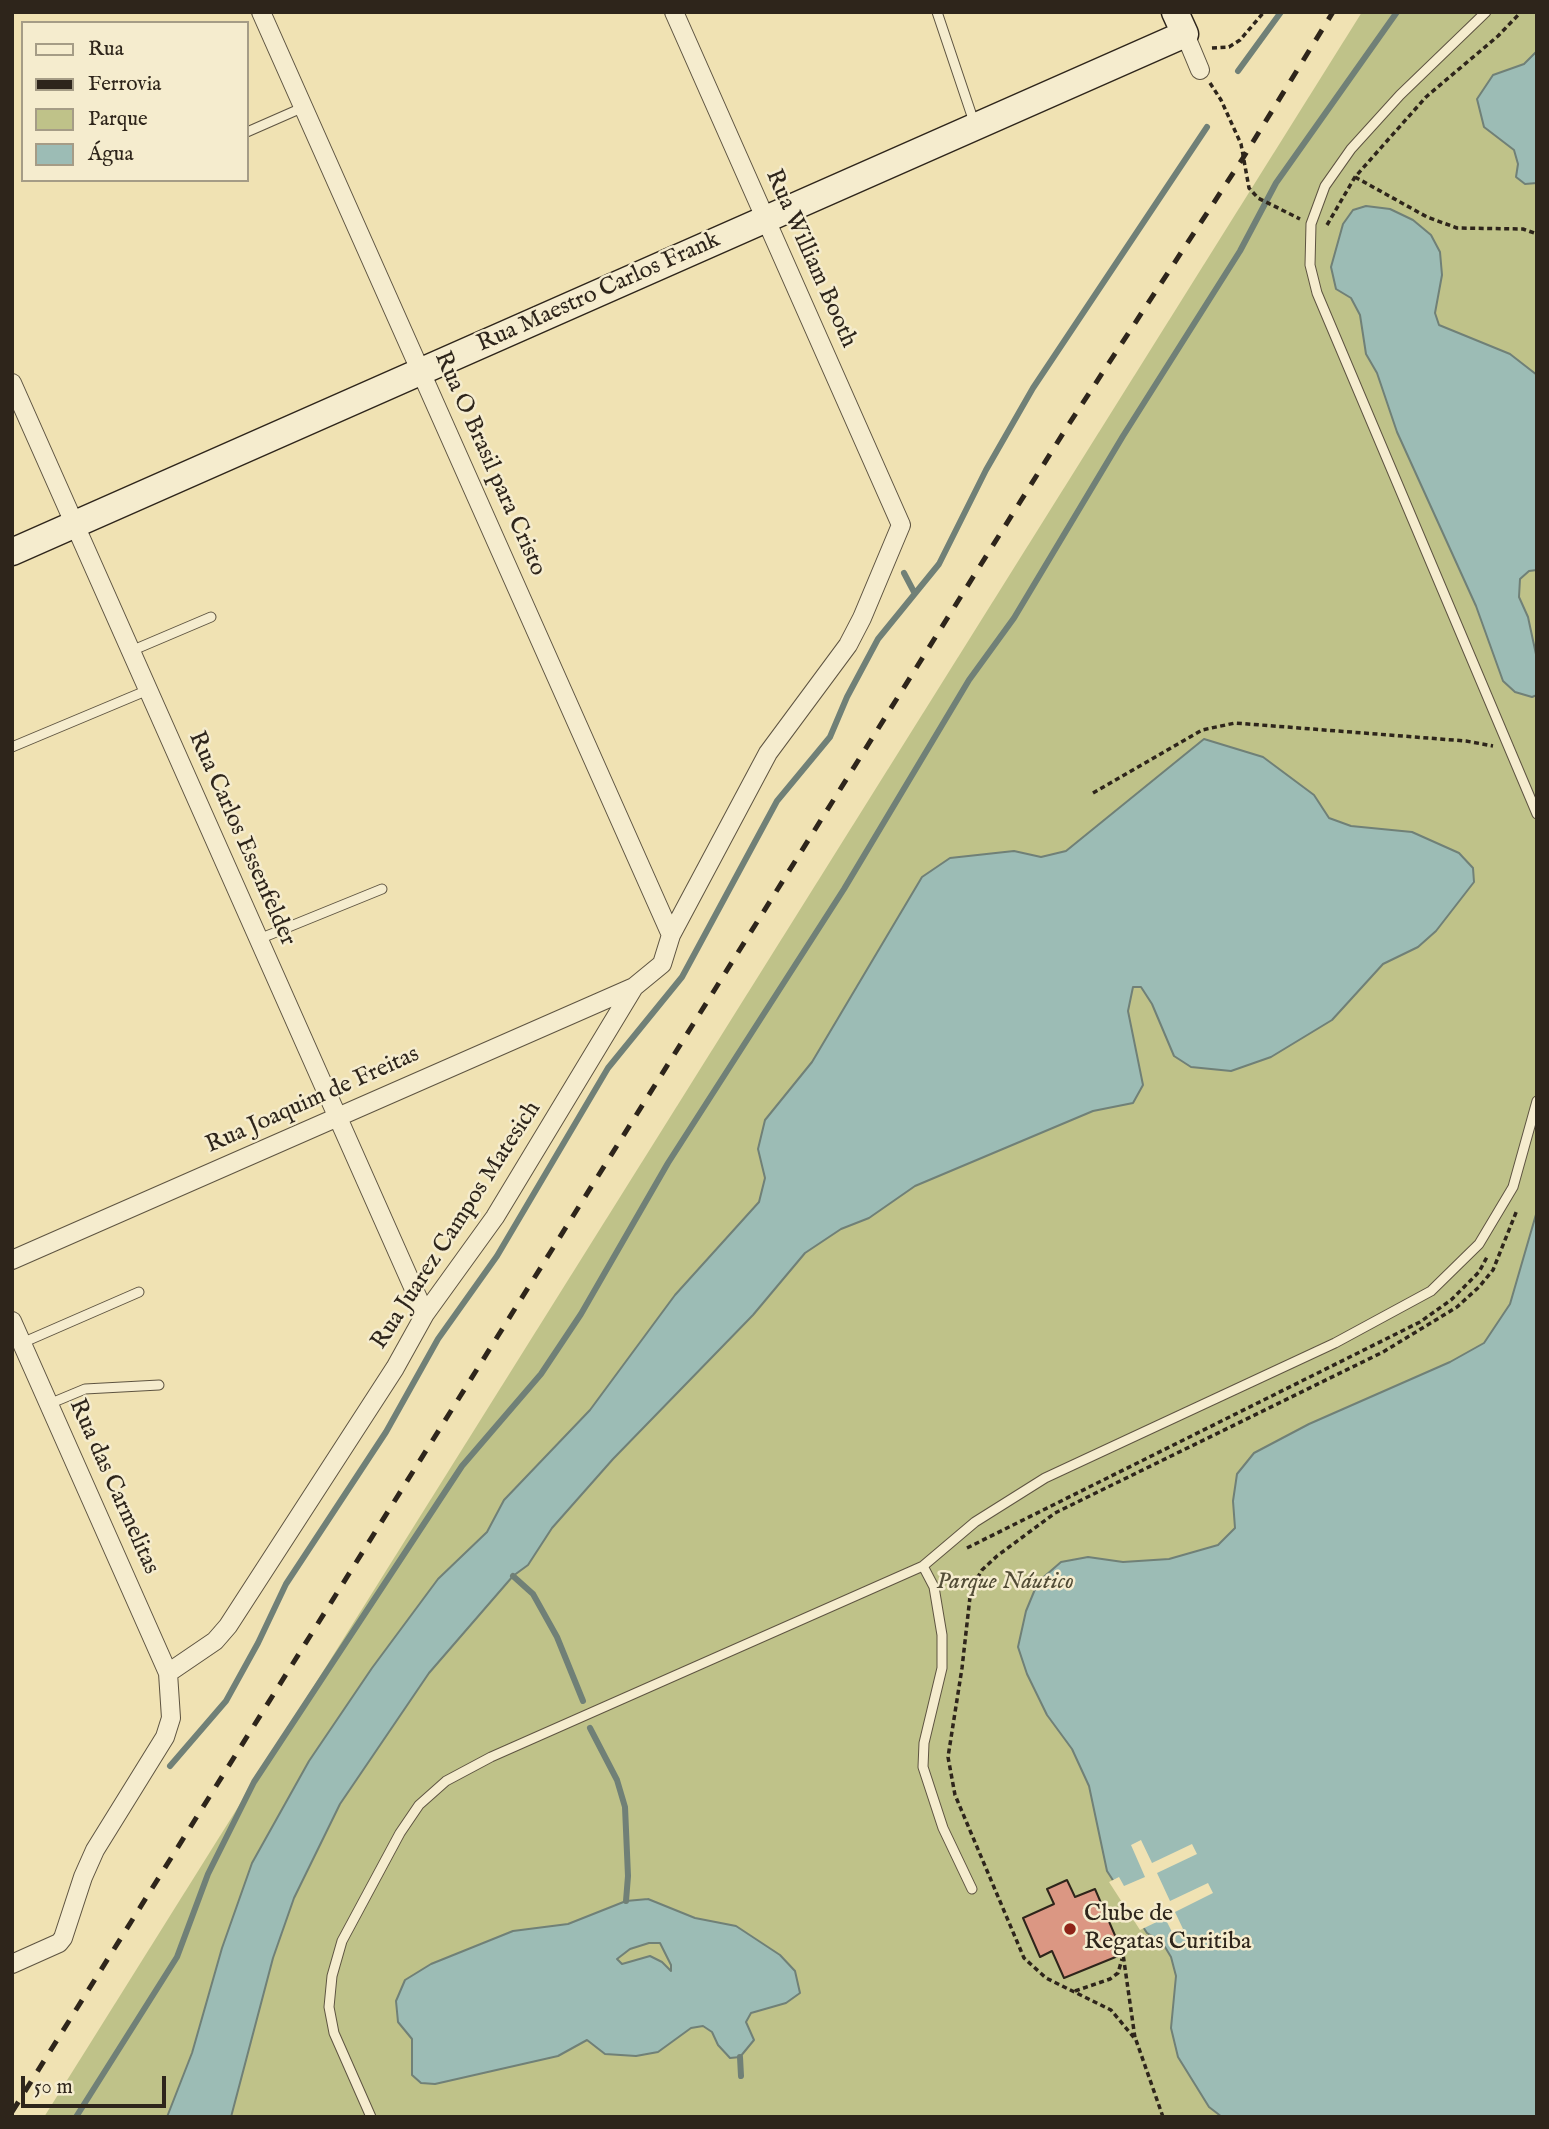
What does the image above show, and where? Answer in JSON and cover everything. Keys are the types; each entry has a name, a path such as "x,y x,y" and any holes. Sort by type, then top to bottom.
{"street":[{"name":"Rua O Brasil para Cristo","path":"261,12 671,935"},
{"name":"Rua William Booth","path":"674,12 901,525"},
{"name":"Rua Maestro Carlos Frank","path":"12,552 975,127 1180,23"},
{"path":"1180,23 1200,69"},
{"name":"Rua Carlos Essenfelder","path":"12,383 425,1314"},
{"name":"Rua Juarez Campos Matesich","path":"169,1673 215,1641 228,1626 396,1368 425,1314 495,1217 634,987 662,964 671,935 768,753 848,645 877,587 901,525"},
{"name":"Rua Joaquim de Freitas","path":"12,1260 634,987"},
{"name":"Rua das Carmelitas","path":"12,1321 169,1673"},
{"path":"12,1964 59,1943 95,1850 165,1737 172,1718 169,1673"}],"lane":[{"path":"937,12 975,127"},
{"path":"1486,12 1400,95 1351,149 1325,186 1311,224 1310,265 1317,293 1537,814"},
{"path":"248,132 304,107"},
{"path":"131,651 212,617"},
{"path":"12,747 148,690"},
{"path":"259,939 382,889"},
{"path":"371,2117 334,2033 329,2007 332,1976 342,1941 400,1833 419,1805 446,1781 491,1757 923,1566 975,1522 1045,1478 1335,1343 1432,1291 1479,1244 1513,1187 1537,1101"},
{"path":"22,1343 139,1292"},
{"path":"49,1404 85,1389 159,1385"},
{"path":"923,1566 934,1587 942,1634 942,1668 924,1742 923,1767 943,1828 972,1889"}],"path":[{"path":"1180,23 1209,48 1228,47 1240,40 1264,12"},
{"path":"1324,232 1354,177 1426,97 1499,36 1521,12"},
{"path":"1200,69 1231,118 1241,144 1249,188 1258,198 1274,208 1311,224"},
{"path":"1354,177 1427,217 1457,228 1523,229 1537,234"},
{"path":"1093,793 1202,730 1235,723 1466,741 1512,750"},
{"path":"1136,2040 1111,2010 1094,1999 1046,1978 1024,1958 965,1822 948,1772 949,1740 962,1668 970,1597 982,1570 1028,1531 1055,1513 1383,1352 1457,1307 1493,1270 1519,1203"},
{"path":"1117,1941 1123,1954 1136,2040 1163,2117"},
{"path":"1073,1991 1110,1979 1118,1973 1123,1954"}],"green space":[{"name":"Parque Náutico","path":"1362,12 1537,12 1537,2117 44,2117"}],"water":[{"path":"1537,51 1537,183 1525,184 1516,177 1518,164 1514,150 1484,127 1477,99 1493,75 1524,64"},
{"path":"1366,206 1390,209 1413,220 1431,235 1440,252 1442,275 1435,313 1439,325 1510,354 1537,375 1537,570 1529,571 1520,579 1519,597 1528,617 1537,659 1537,695 1532,697 1515,692 1503,681 1476,606 1397,432 1377,373 1366,354 1360,315 1351,298 1336,289 1331,267 1343,224 1353,210"},
{"path":"1204,739 1263,757 1314,795 1329,818 1351,826 1412,832 1459,853 1473,868 1474,882 1436,931 1418,947 1383,964 1332,1020 1271,1057 1231,1071 1191,1067 1174,1056 1152,1004 1141,987 1133,987 1128,1011 1143,1085 1133,1103 1093,1111 915,1186 869,1218 841,1229 805,1253 753,1315 613,1459 552,1528 528,1565 513,1576 429,1673 340,1804 294,1898 273,1958 231,2117 167,2117 192,2053 222,1948 252,1863 309,1761 372,1668 438,1579 487,1532 504,1500 590,1410 675,1295 759,1202 765,1178 758,1149 765,1120 812,1062 922,877 950,858 1014,851 1041,857 1066,851"},
{"path":"1537,1211 1537,2117 1222,2117 1209,2107 1178,2057 1171,2028 1176,1976 1171,1957 1162,1942 1147,1933 1107,1871 1089,1786 1072,1749 1047,1715 1027,1674 1018,1647 1026,1611 1038,1582 1061,1562 1088,1557 1123,1562 1169,1559 1218,1545 1235,1528 1233,1501 1237,1474 1254,1453 1309,1424 1450,1362 1484,1343 1510,1304"},
{"path":"648,1899 695,1918 736,1926 780,1955 795,1971 800,1993 786,2003 751,2013 746,2022 754,2040 740,2057 730,2058 718,2045 712,2032 703,2026 691,2028 658,2052 636,2056 605,2054 587,2040 558,2056 435,2084 421,2083 412,2075 412,2039 398,2022 396,2001 405,1980 431,1964 513,1931 568,1924 626,1901","holes":["649,1943 660,1943 671,1965 671,1971 650,1956 622,1964 617,1959 630,1949"]}],"pier":[{"path":"1141,1840 1152,1863 1192,1844 1197,1854 1157,1873 1170,1901 1208,1883 1213,1893 1175,1912 1183,1929 1173,1934 1165,1918 1140,1930 1109,1882 1119,1877 1124,1886 1145,1877 1131,1845"}],"building":[{"name":"Clube de Regatas Curitiba","path":"1067,1880 1075,1897 1095,1889 1123,1954 1064,1978 1052,1951 1040,1957 1023,1918 1054,1904 1047,1889"}],"waterway":[{"path":"1238,71 1281,12"},
{"path":"76,2117 177,1957 208,1874 254,1782 462,1466 541,1374 581,1314 668,1163 844,889 969,680 1014,618 1123,436 1240,251 1276,183 1397,12"},
{"path":"170,1766 226,1701 286,1584 386,1432 438,1339 497,1256 608,1068 682,977 777,801 830,737 847,697 878,639 939,564 986,470 1033,388 1207,127"},
{"path":"904,573 914,592"},
{"path":"513,1576 533,1594 557,1637 583,1701"},
{"path":"590,1728 617,1780 625,1807 628,1876 626,1901"},
{"path":"740,2057 741,2076"}],"railway":[{"path":"12,2112 1067,427 1243,158 1333,12"}],"place":[{"name":"Clube de Regatas Curitiba","path":"1070,1929"}]}
